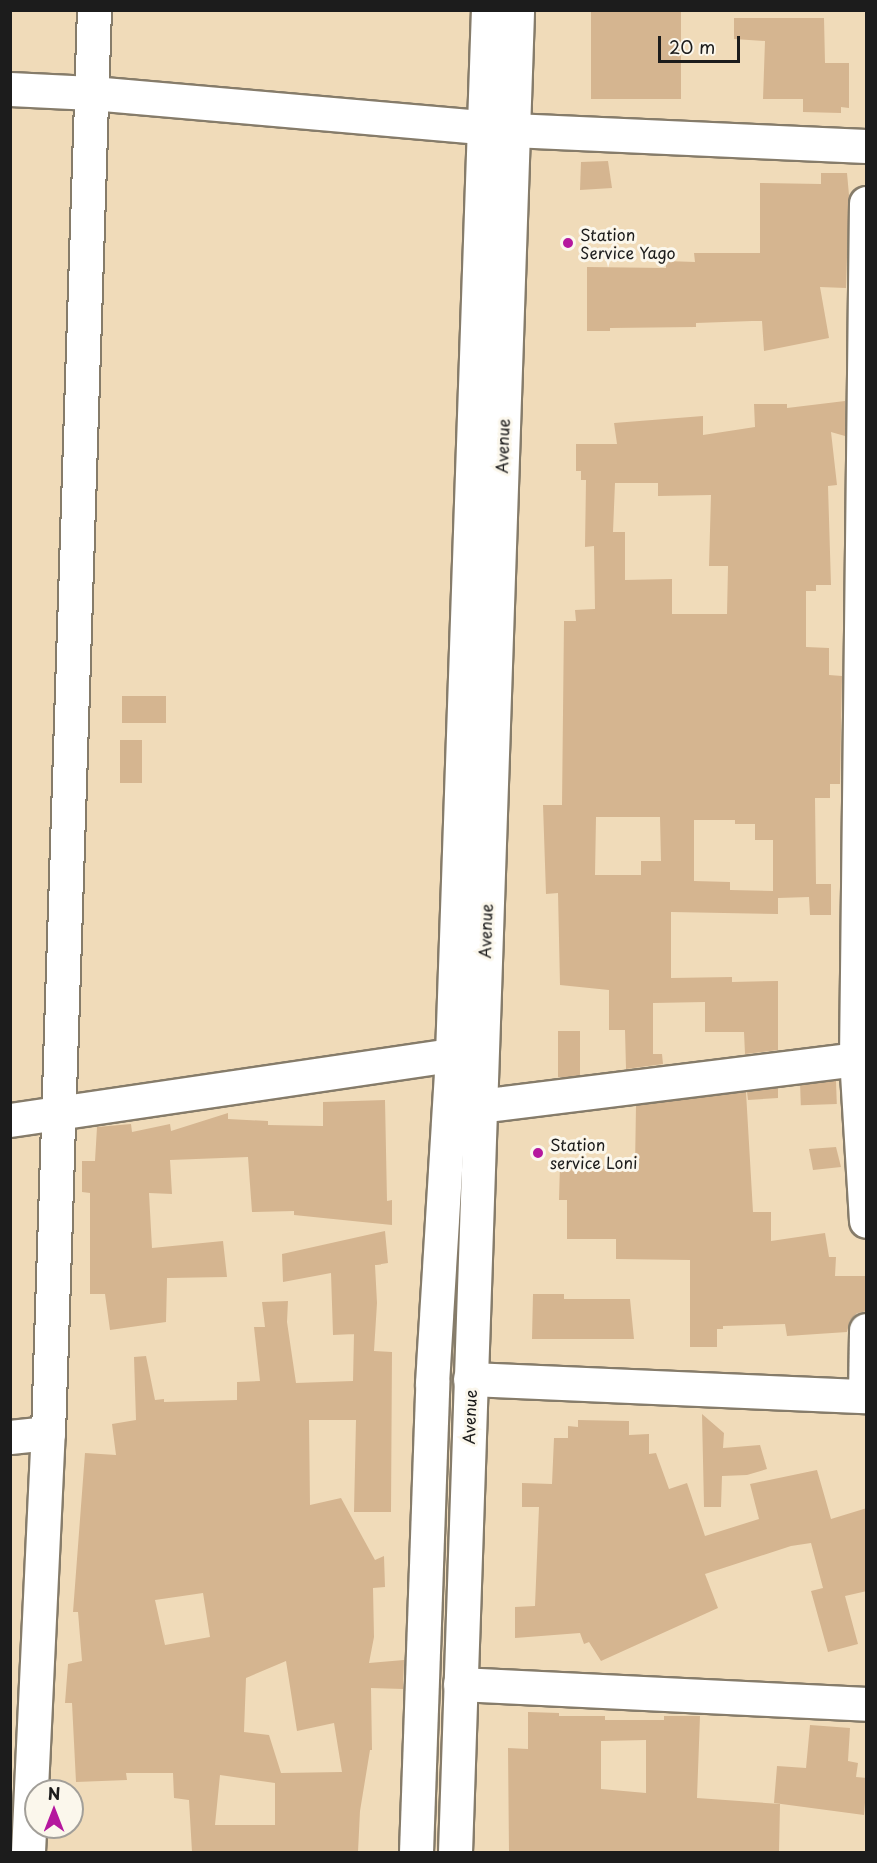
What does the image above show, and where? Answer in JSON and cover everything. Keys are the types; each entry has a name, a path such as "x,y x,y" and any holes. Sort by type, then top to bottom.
{"main road":[{"path":"28,1852 22,1744 48,1433 94,10"},
{"path":"416,1852 432,1383 452,1055 498,129 488,10"},
{"name":"Avenue","path":"455,1852 479,1106 498,129 517,10"},
{"path":"10,88 92,93 498,129 867,147"},
{"path":"867,202 861,1057 867,1221"},
{"path":"10,1120 452,1055"},
{"path":"479,1106 861,1057"},
{"path":"470,1379 866,1396 867,1330"},
{"path":"10,1437 48,1433"},
{"path":"460,1684 867,1704"}],"building":[{"path":"591,10 681,10 681,99 591,99"},
{"path":"734,18 824,18 825,63 849,63 849,108 841,107 841,113 803,112 803,99 763,99 765,41 734,39"},
{"path":"608,161 612,188 580,190 581,162"},
{"path":"821,173 847,173 849,195 846,288 820,287 829,338 764,351 762,321 696,323 696,327 610,328 610,331 587,331 587,267 666,268 666,261 695,262 694,253 760,253 760,183 821,184"},
{"path":"845,401 845,436 831,432 837,485 828,486 831,585 816,585 816,591 806,591 806,647 829,648 829,675 842,676 840,784 830,784 830,798 815,798 816,884 831,884 831,915 810,915 809,897 778,898 778,914 671,912 671,978 732,977 732,982 778,981 778,1050 745,1054 744,1032 705,1032 705,1002 653,1003 653,1054 662,1054 663,1064 626,1069 625,1030 609,1030 609,990 560,985 558,893 546,894 543,805 562,805 564,621 576,621 575,610 595,609 594,546 585,547 586,480 581,480 581,471 576,471 576,444 617,444 614,423 703,416 703,435 755,427 754,404 787,404 787,408","holes":["615,483 658,483 658,496 711,495 709,566 728,566 727,614 672,614 672,579 625,580 625,532 613,532","596,817 660,817 661,861 641,861 641,875 595,875","694,820 735,820 735,824 755,824 755,840 773,840 773,891 730,890 730,882 694,881"]},
{"path":"122,696 166,696 166,723 122,723"},
{"path":"120,740 142,740 142,783 120,783"},
{"path":"558,1031 580,1031 580,1077 558,1077"},
{"path":"836,1081 837,1104 801,1105 800,1082"},
{"path":"778,1088 778,1098 748,1100 747,1092"},
{"path":"746,1092 753,1212 771,1212 771,1241 825,1233 829,1257 836,1257 835,1276 867,1276 867,1311 857,1313 850,1320 847,1332 787,1336 785,1324 723,1326 723,1329 717,1329 717,1347 690,1347 690,1260 616,1259 616,1239 567,1239 567,1200 559,1200 560,1164 635,1167 636,1105"},
{"path":"385,1100 387,1201 392,1200 392,1225 294,1215 294,1211 252,1212 248,1157 170,1160 172,1194 149,1193 152,1248 223,1241 227,1277 167,1278 166,1322 110,1330 105,1294 90,1294 90,1193 82,1192 82,1161 95,1161 97,1127 131,1124 132,1132 170,1124 171,1131 228,1113 228,1119 268,1121 268,1125 323,1126 323,1102"},
{"path":"836,1147 841,1167 813,1170 809,1149"},
{"path":"385,1231 388,1263 375,1265 377,1303 374,1351 392,1352 391,1512 354,1512 356,1420 309,1420 310,1505 341,1498 375,1560 384,1556 385,1587 373,1588 374,1637 369,1663 404,1660 403,1689 371,1688 372,1750 370,1750 360,1811 358,1852 192,1852 189,1800 174,1798 173,1773 126,1773 127,1780 84,1782 84,1779 76,1779 72,1703 65,1703 68,1664 82,1661 78,1612 73,1612 85,1453 116,1455 112,1424 136,1420 134,1357 146,1356 155,1400 164,1399 164,1402 237,1400 237,1382 260,1381 254,1327 265,1327 262,1302 288,1301 287,1322 296,1383 353,1381 354,1334 333,1335 331,1273 283,1282 282,1254","holes":["203,1593 210,1637 165,1645 155,1600","286,1661 297,1731 334,1723 342,1772 281,1773 269,1735 244,1732 246,1678","220,1775 275,1783 275,1825 215,1825"]},
{"path":"533,1294 564,1294 564,1299 630,1299 634,1339 532,1339"},
{"path":"702,1414 724,1433 723,1448 760,1445 767,1469 747,1475 722,1476 721,1507 704,1507"},
{"path":"578,1420 629,1421 629,1435 649,1434 649,1454 656,1453 669,1489 687,1483 705,1536 759,1519 750,1484 817,1470 831,1519 867,1508 867,1591 845,1596 858,1644 828,1652 811,1591 823,1588 811,1543 791,1546 705,1574 718,1608 601,1661 589,1642 584,1644 580,1633 515,1638 515,1607 535,1606 539,1507 522,1507 522,1483 552,1484 554,1438 568,1438 568,1426 578,1427"},
{"path":"528,1712 559,1713 559,1716 605,1716 605,1720 664,1720 664,1716 700,1716 697,1798 780,1804 779,1852 509,1852 508,1748 528,1749","holes":["646,1740 646,1793 601,1789 601,1741"]},
{"path":"810,1725 850,1728 848,1761 858,1763 856,1777 867,1778 864,1815 774,1803 777,1766 806,1768"}],"place":[{"name":"Station Service Yago","path":"568,243"},
{"name":"Station service Loni","path":"538,1153"}]}
